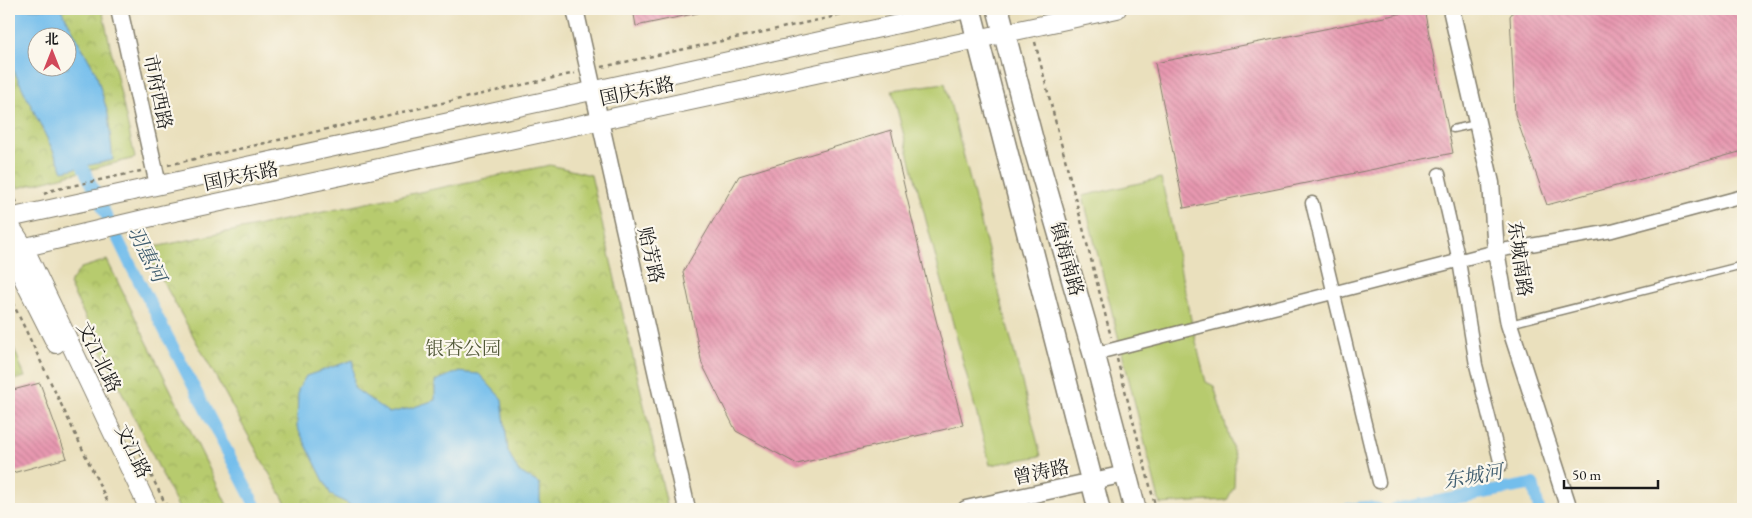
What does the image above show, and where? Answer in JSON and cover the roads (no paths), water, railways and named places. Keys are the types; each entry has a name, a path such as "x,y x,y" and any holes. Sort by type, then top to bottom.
{"highway":[{"name":"镇海南路","path":"969,9 1099,509"},
{"name":"镇海南路","path":"998,9 1034,150 1104,350 1126,474 1135,509"}],"main road":[{"name":"国庆东路","path":"9,218 38,212 151,174 593,89 969,9"},
{"name":"国庆东路","path":"13,250 48,240 165,214 978,39 1006,35 1117,9"},
{"name":"文江北路","path":"9,224 13,250 149,509"},
{"name":"文江路","path":"13,250 138,509"}],"street":[{"name":"市府西路","path":"120,9 151,174"},
{"name":"贻芳路","path":"575,9 688,509"},
{"name":"东城南路","path":"1451,9 1491,183 1496,251 1509,324 1569,509"},
{"path":"1439,174 1459,261 1476,365 1501,465"},
{"path":"1104,350 1333,294 1496,251 1612,232 1743,196"},
{"path":"1312,203 1379,482"},
{"name":"曾涛路","path":"966,509 1126,474"}],"lane":[{"path":"1453,129 1478,124"},
{"path":"1509,324 1743,265"}],"water":[{"path":"9,9 61,9 71,28 28,28 28,78 78,78 78,40 96,73 108,114 113,160 63,171 9,61"},
{"path":"353,360 354,388 389,413 435,400 435,381 457,372 479,374 502,399 508,451 518,471 540,484 540,509 358,509 331,495 297,427 298,390 306,376"}],"waterway":[{"name":"羽惠河","path":"76,153 129,262 257,509"},
{"name":"东城河","path":"1395,509 1533,484 1539,509"},
{"name":"东城河","path":"1348,509 1366,507 1378,509"}],"park label":[{"name":"银杏公园","path":"463,348"}]}
